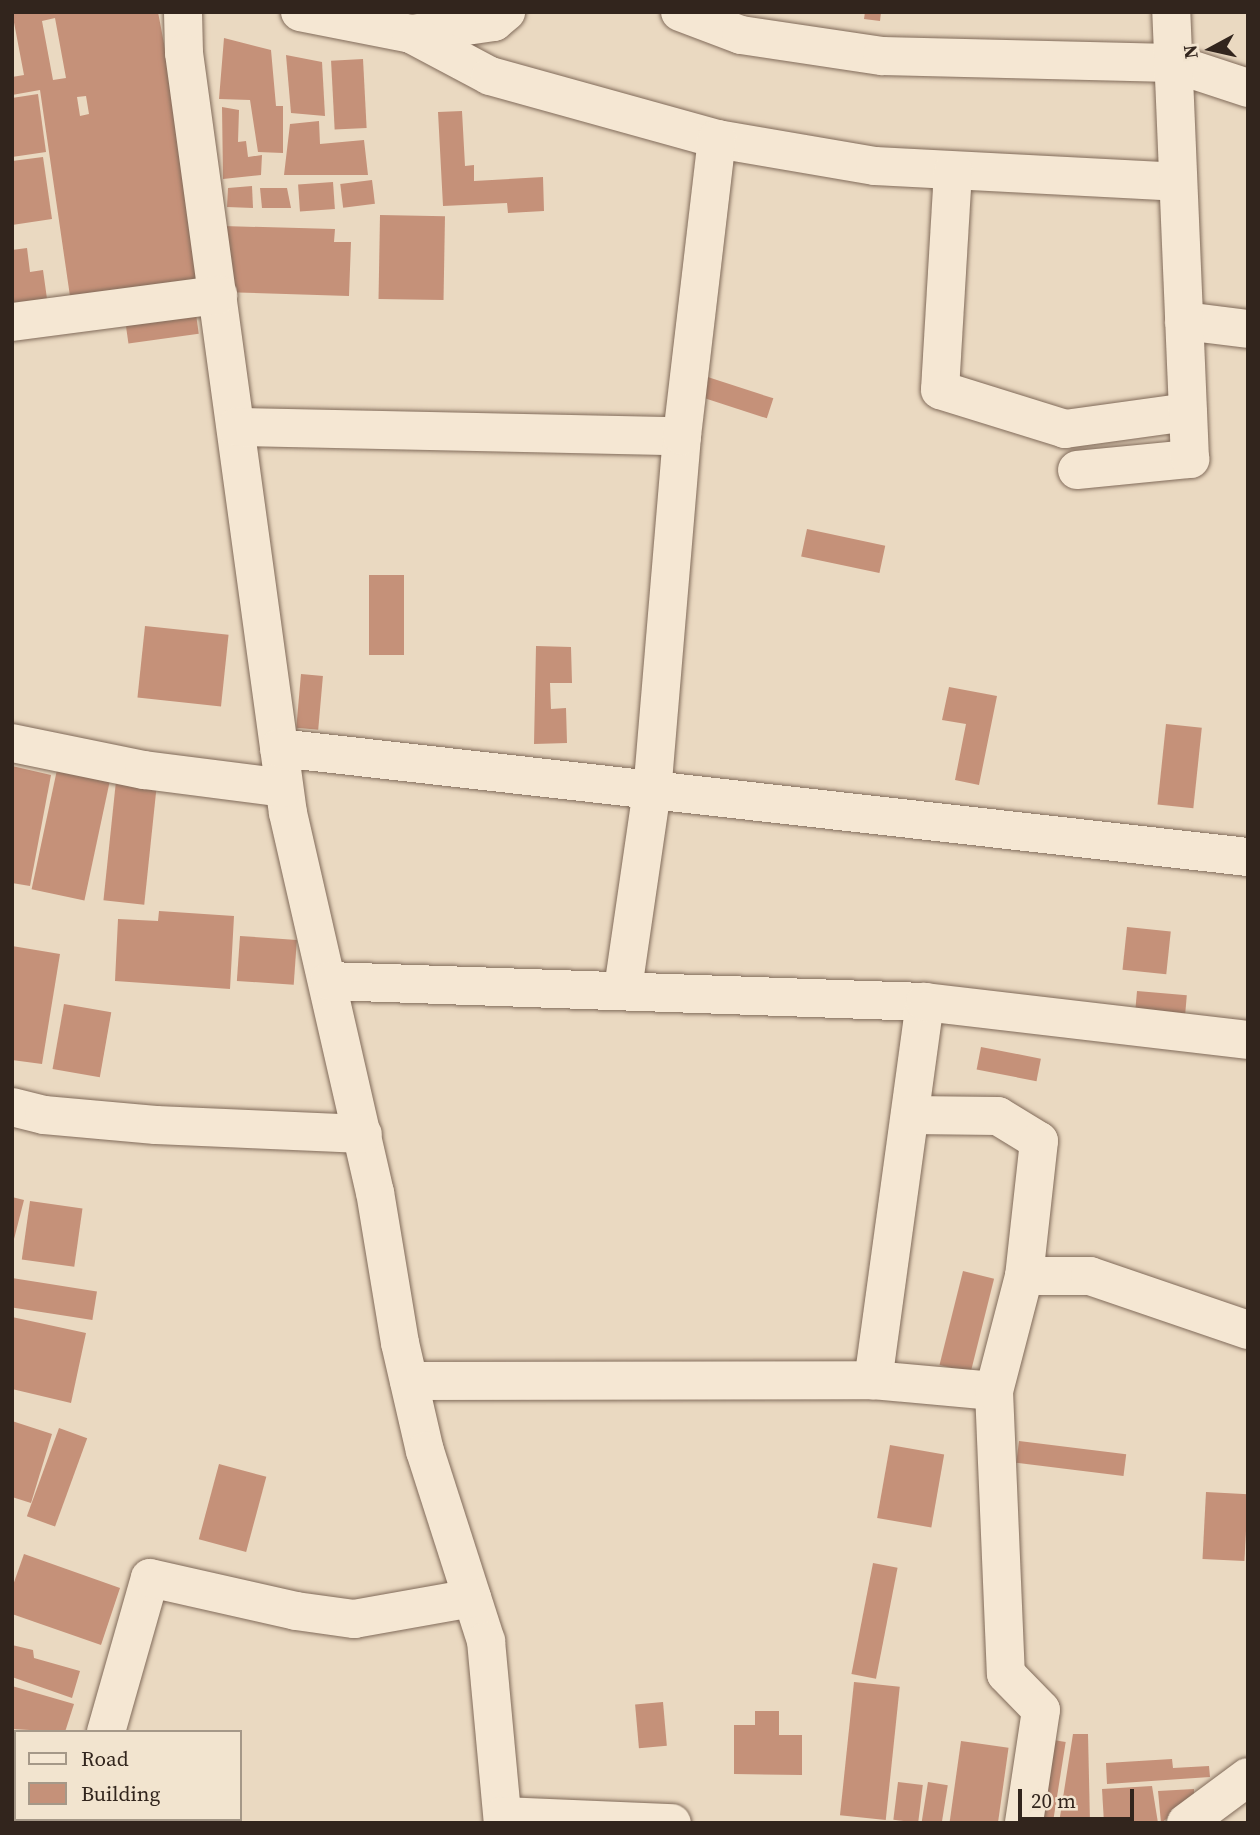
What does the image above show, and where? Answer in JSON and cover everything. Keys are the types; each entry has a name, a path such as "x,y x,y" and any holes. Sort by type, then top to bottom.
{"street":[{"path":"183,12 184,53 284,788 363,1134 408,1381 425,1451 486,1641 503,1819 672,1823"},
{"path":"300,12 411,34 490,76 717,139 875,166 1177,182"},
{"path":"411,34 494,22 506,12"},
{"path":"680,12 741,35 882,56 1172,63 1248,88"},
{"path":"1077,470 1190,459 1171,12"},
{"path":"623,989 652,790 682,436 717,139"},
{"path":"953,171 940,390 1065,429 1188,412"},
{"path":"12,322 218,295"},
{"path":"1184,321 1248,329"},
{"path":"236,427 682,436"},
{"path":"12,743 144,770 284,788"},
{"path":"279,748 1248,857"},
{"path":"329,981 623,989 925,1002 1248,1040"},
{"path":"873,1380 925,1002"},
{"path":"12,1107 44,1115 156,1125 363,1134"},
{"path":"910,1115 998,1116 1039,1141 1024,1276 994,1391 1006,1674 1041,1710 1024,1823"},
{"path":"1024,1276 1090,1276 1248,1331"},
{"path":"408,1381 873,1380 994,1391"},
{"path":"107,1730 150,1578 296,1611 354,1619 472,1598"},
{"path":"1186,1823 1248,1777"}],"building":[{"path":"12,12 158,12 210,286 72,310 40,90 12,95 12,77 24,75","holes":["55,18 66,78 53,80 42,21","86,96 89,114 80,116 77,97"]},
{"path":"865,12 881,12 880,21 864,19"},
{"path":"224,38 271,50 276,106 283,106 283,153 258,152 250,100 219,99"},
{"path":"286,55 322,62 325,116 291,113"},
{"path":"363,59 367,128 335,130 331,61"},
{"path":"38,94 46,152 12,157 12,98"},
{"path":"222,107 239,110 238,142 246,141 248,157 262,155 261,175 223,179"},
{"path":"462,111 465,166 474,165 474,181 543,177 544,211 508,213 507,203 443,206 438,112"},
{"path":"319,121 320,144 364,140 368,175 284,175 290,124"},
{"path":"43,157 52,219 12,225 12,161"},
{"path":"372,180 375,204 343,208 340,184"},
{"path":"333,182 335,209 300,211 298,184"},
{"path":"252,186 253,208 227,207 228,188"},
{"path":"260,188 287,188 291,208 262,208"},
{"path":"380,215 445,216 444,300 379,299"},
{"path":"223,226 335,229 334,242 351,242 349,296 221,292"},
{"path":"27,248 30,272 43,270 48,306 12,311 12,250"},
{"path":"195,307 199,334 128,344 125,317"},
{"path":"683,369 773,398 767,418 677,389"},
{"path":"807,529 885,546 879,573 801,556"},
{"path":"369,575 404,575 404,655 369,655"},
{"path":"145,626 229,635 221,706 137,698"},
{"path":"536,646 571,647 572,683 550,683 551,709 566,708 567,743 534,744"},
{"path":"301,674 323,676 318,730 296,728"},
{"path":"949,687 997,696 979,785 955,780 966,724 942,720"},
{"path":"1166,724 1202,728 1193,808 1158,805"},
{"path":"58,765 111,776 84,900 32,889"},
{"path":"12,766 51,775 30,886 12,883"},
{"path":"116,781 157,785 144,905 103,900"},
{"path":"159,911 234,916 230,989 115,981 118,919 158,921"},
{"path":"1127,927 1171,932 1166,974 1123,970"},
{"path":"240,936 297,940 294,985 237,981"},
{"path":"12,946 60,954 42,1064 12,1060"},
{"path":"1137,991 1187,995 1185,1018 1135,1014"},
{"path":"64,1004 111,1012 100,1077 53,1069"},
{"path":"981,1047 1041,1059 1036,1081 977,1070"},
{"path":"12,1197 24,1200 13,1243 12,1243"},
{"path":"30,1201 82,1208 74,1267 22,1259"},
{"path":"963,1271 994,1279 971,1373 940,1365"},
{"path":"12,1278 97,1291 92,1320 12,1307"},
{"path":"12,1317 86,1333 71,1403 12,1389"},
{"path":"12,1421 52,1434 31,1503 12,1497"},
{"path":"59,1428 87,1438 55,1527 27,1516"},
{"path":"1019,1441 1126,1454 1124,1476 1016,1463"},
{"path":"890,1445 944,1455 931,1527 877,1518"},
{"path":"219,1464 266,1477 246,1552 199,1539"},
{"path":"1206,1492 1248,1494 1244,1561 1202,1559"},
{"path":"24,1554 120,1588 101,1645 12,1614 12,1588"},
{"path":"873,1563 898,1568 876,1679 851,1674"},
{"path":"12,1645 33,1650 34,1658 80,1671 72,1698 12,1677"},
{"path":"854,1682 900,1687 886,1820 840,1815"},
{"path":"12,1686 74,1704 66,1730 12,1729"},
{"path":"663,1702 667,1746 639,1748 635,1704"},
{"path":"755,1711 779,1711 779,1735 802,1735 802,1775 734,1774 734,1725 755,1725"},
{"path":"1073,1734 1088,1734 1090,1823 1059,1823"},
{"path":"1041,1738 1066,1742 1053,1823 1028,1823"},
{"path":"961,1741 1009,1748 998,1823 949,1823"},
{"path":"1172,1759 1173,1768 1209,1766 1210,1777 1107,1784 1106,1763"},
{"path":"898,1782 923,1785 918,1823 893,1820"},
{"path":"928,1782 948,1785 942,1823 922,1822"},
{"path":"1152,1786 1158,1823 1104,1823 1102,1789"},
{"path":"1194,1789 1194,1798 1161,1823 1158,1791"}]}
